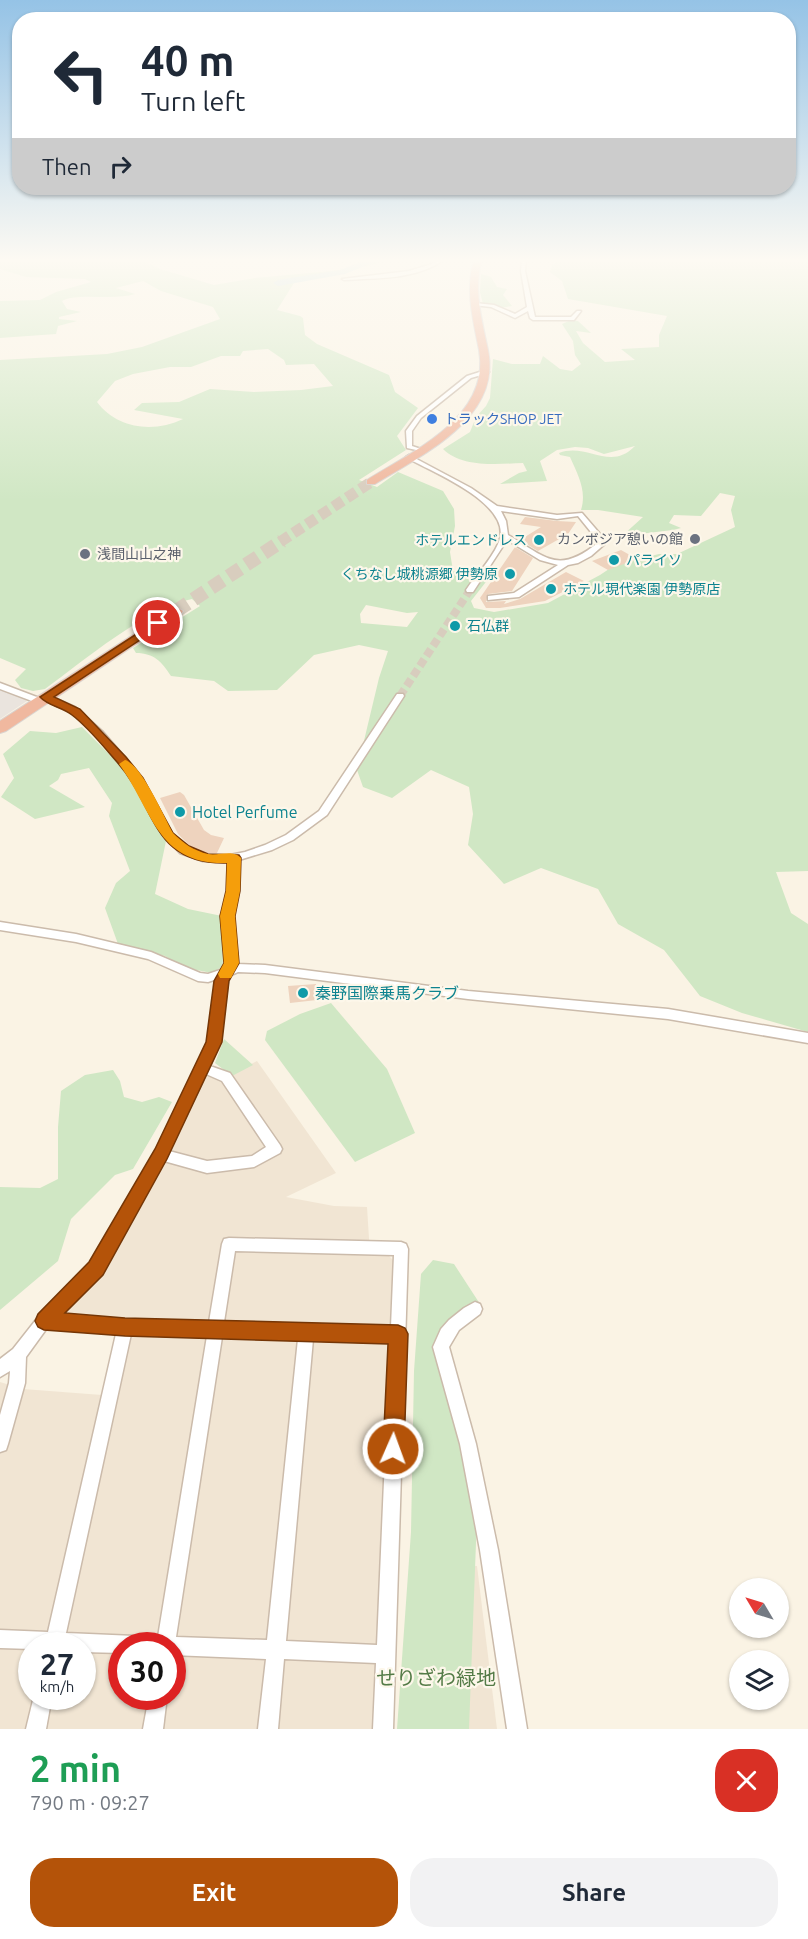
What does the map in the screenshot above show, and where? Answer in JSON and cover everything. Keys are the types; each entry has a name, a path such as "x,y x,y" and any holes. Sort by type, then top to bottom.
{"highway":[{"path":"371,482 464,416 482,388 486,372 481,340"},
{"path":"0,728 176,611"}],"street":[{"path":"419,450 409,447 408,439 409,431 419,417 469,377 486,372"},
{"path":"409,457 480,497 495,508 505,527 505,536 497,552 470,590"},
{"path":"491,598 516,595 564,565 577,561 603,542 580,514 557,517 495,508"},
{"path":"505,536 539,557 564,565"},
{"path":"0,686 76,712 122,759 136,778 168,836 184,849 207,859 234,858 278,843 324,813 400,696"},
{"path":"0,1369 18,1354 44,1321 96,1268 161,1154 203,1068 214,1042 222,981 232,963 227,916 233,891 234,858"},
{"path":"0,926 75,938 151,956 198,977 208,978 238,968 249,968 457,994 668,1014 808,1038"},
{"path":"161,1154 207,1167 254,1161 275,1149 226,1077 203,1068"},
{"path":"168,1632 229,1244 401,1249 383,1729"},
{"path":"475,1310 458,1319 445,1334 441,1347 468,1444 489,1550 517,1729"},
{"path":"44,1321 125,1327 398,1334"},
{"path":"57,1632 125,1327"},
{"path":"268,1729 306,1333"},
{"path":"0,1444 17,1383 18,1354"},
{"path":"0,1639 18,1640"},
{"path":"186,1647 385,1654"},
{"path":"36,1729 40,1710"},
{"path":"153,1729 156,1710"}],"shaded area":[{"path":"0,689 14,693 27,701 0,719"},
{"path":"257,1061 336,1173 286,1197 334,1206 367,1207 370,1254 388,1255 394,1261 374,1729 0,1729 0,1382 23,1389 102,1395 118,1319 67,1317 63,1312 105,1270 108,1255 204,1078 230,1075"},
{"path":"477,1566 497,1729 447,1729 442,1567"}],"green space":[{"path":"162,340 311,340 389,375 395,392 418,408 397,436 406,450 359,480 377,487 398,472 443,491 454,509 455,526 450,552 453,571 489,578 471,601 474,608 494,612 548,603 615,565 659,554 677,554 735,527 731,510 735,496 720,493 701,516 674,515 669,523 681,528 622,536 643,517 598,510 581,510 583,496 579,477 570,457 559,453 579,451 617,457 635,446 604,454 588,448 575,447 557,450 540,461 547,481 500,484 527,471 523,463 481,464 460,459 443,449 470,432 476,417 486,406 490,398 493,359 512,364 540,364 543,356 560,369 572,371 581,364 575,355 572,340 581,340 605,362 635,360 621,349 659,347 659,340 808,340 808,871 776,872 791,913 808,924 808,1032 742,1013 700,996 664,950 618,924 598,889 541,868 504,884 468,845 473,814 469,787 431,770 392,798 363,787 357,770 379,678 388,651 359,645 314,655 277,690 228,691 214,681 171,676 157,659 136,653 133,648 200,606 192,599 154,613 135,624 45,689 33,691 21,688 15,680 26,669 0,658 0,360 107,354 142,347","holes":["268,349 284,360 286,365 314,364 333,386 254,392 210,389 179,402 142,403 134,410 183,419 148,427 125,423 105,411 97,402 115,381 133,374 170,367 191,367 221,356 240,356 243,351","366,605 407,613 418,612 407,627 361,623 360,614"]},
{"path":"82,727 122,767 166,841 155,894 188,909 222,916 223,966 212,973 186,968 165,956 118,944 105,908 116,883 130,871 109,816 112,803 89,768 61,774 58,780 49,786 85,807 35,819 1,797 14,778 3,754 30,731 56,733"},
{"path":"331,1003 387,1069 415,1133 355,1162 265,1040 267,1031 300,1014"},
{"path":"224,1039 253,1065 232,1076 215,1063"},
{"path":"113,1070 120,1081 124,1097 142,1102 159,1097 172,1102 133,1169 115,1175 71,1219 58,1261 0,1310 0,1187 40,1188 58,1179 61,1091 85,1075"},
{"name":"せりざわ緑地","path":"433,1260 454,1264 480,1304 459,1314 443,1330 477,1516 469,1729 397,1729 411,1532 414,1371 421,1274"}],"building":[{"path":"525,517 576,522 568,534 538,551 520,540 541,527 520,524"},
{"path":"515,547 533,558 512,591 488,594 486,602 506,601 504,604 520,599 566,572 584,581 545,601 486,608 480,598"},
{"name":"パライソ","path":"621,550 637,559 608,570 592,561"},
{"name":"Hotel Perfume","path":"180,792 204,830 211,835 224,838 217,853 205,853 191,847 178,834 160,798"},
{"name":"秦野国際乗馬クラブ","path":"316,984 317,1000 290,1003 288,986"}],"tunnel":[{"path":"280,542 371,482"},
{"path":"176,611 282,541"},
{"path":"400,696 470,590"}],"slow traffic":[{"path":"125,764 136,778 168,836 175,843 207,859 234,858 233,891 227,916 232,963 225,974"}],"place":[{"name":"トラックSHOP JET","path":"432,419"},
{"name":"カンボジア憩いの館","path":"695,539"},
{"name":"ホテルエンドレス","path":"539,540"},
{"name":"浅間山山之神","path":"85,554"},
{"name":"パライソ","path":"614,560"},
{"name":"くちなし城桃源郷 伊勢原","path":"510,574"},
{"name":"ホテル現代楽園 伊勢原店","path":"551,589"},
{"name":"石仏群","path":"455,626"},
{"name":"Hotel Perfume","path":"180,812"},
{"name":"秦野国際乗馬クラブ","path":"303,993"}],"route":[{"path":"158,623 45,697 76,712 86,720 122,759 136,778 168,836 175,843 207,859 234,858 233,891 227,916 232,963 222,981 214,1042 161,1154 96,1268 44,1321 125,1327 398,1334 393,1449"}]}
